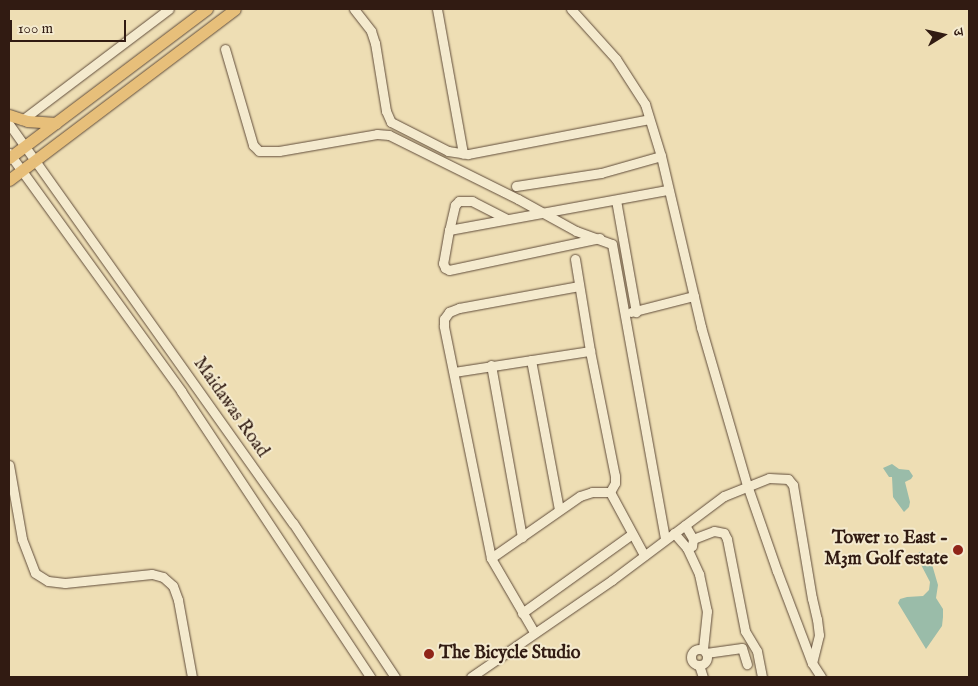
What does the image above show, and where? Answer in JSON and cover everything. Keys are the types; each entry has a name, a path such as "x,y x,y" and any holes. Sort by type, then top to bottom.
{"main road":[{"path":"10,155 25,147 207,9"},
{"path":"9,180 235,9"},
{"path":"9,115 22,120 56,123"}],"street":[{"path":"22,120 169,9"},
{"path":"355,9 371,31 375,43 386,110 391,122 448,151 463,154 650,119"},
{"path":"436,9 463,154"},
{"path":"571,9 626,72 641,95 650,119 661,156 694,296 747,485 777,572 812,662 821,677"},
{"path":"225,49 253,144 259,151 279,151 377,134 389,135 518,199 576,231 600,238 612,244 626,313 665,539"},
{"name":"Maidawas Road","path":"9,124 293,523 395,677"},
{"name":"Maidawas Road","path":"10,155 181,391 370,677"},
{"path":"516,186 601,173 661,156"},
{"path":"449,230 668,190"},
{"path":"507,219 472,200 463,200 455,205 443,263 445,268 449,270 600,238"},
{"path":"616,200 636,312"},
{"path":"575,259 590,351 615,476 615,483 610,492"},
{"path":"534,632 491,558 444,319 449,312 579,286"},
{"path":"626,313 694,296"},
{"path":"454,372 590,351"},
{"path":"531,360 559,509"},
{"path":"491,365 522,536"},
{"path":"9,465 22,539 35,573 48,581 65,583 152,574 163,577 173,586 178,600 192,677"},
{"path":"471,677 612,580 724,496 747,485 769,478 788,479 794,486 812,598 818,619 819,635 812,662"},
{"path":"491,558 580,496 592,492 610,492"},
{"path":"610,492 644,555"},
{"path":"685,525 694,539 692,546 687,548"},
{"path":"694,539 714,531 724,533 727,539 745,631 757,651 762,677"},
{"path":"674,533 687,548 699,574 705,603 704,651 706,661 699,664"},
{"path":"522,613 632,534"},
{"path":"703,677 699,664 693,661 692,654 695,650 742,648 747,664"}],"shaded area":[{"path":"892,464 899,469 909,470 913,476 905,482 910,502 909,507 904,512 893,497 892,477 889,477 883,468"},
{"path":"924,551 931,561 938,585 936,598 943,609 942,626 926,649 898,603 900,599 907,597 923,596 929,590 930,582 917,557 919,552"}],"place":[{"name":"Tower 10 East - M3m Golf estate","path":"958,550"},
{"name":"The Bicycle Studio","path":"429,654"}]}
